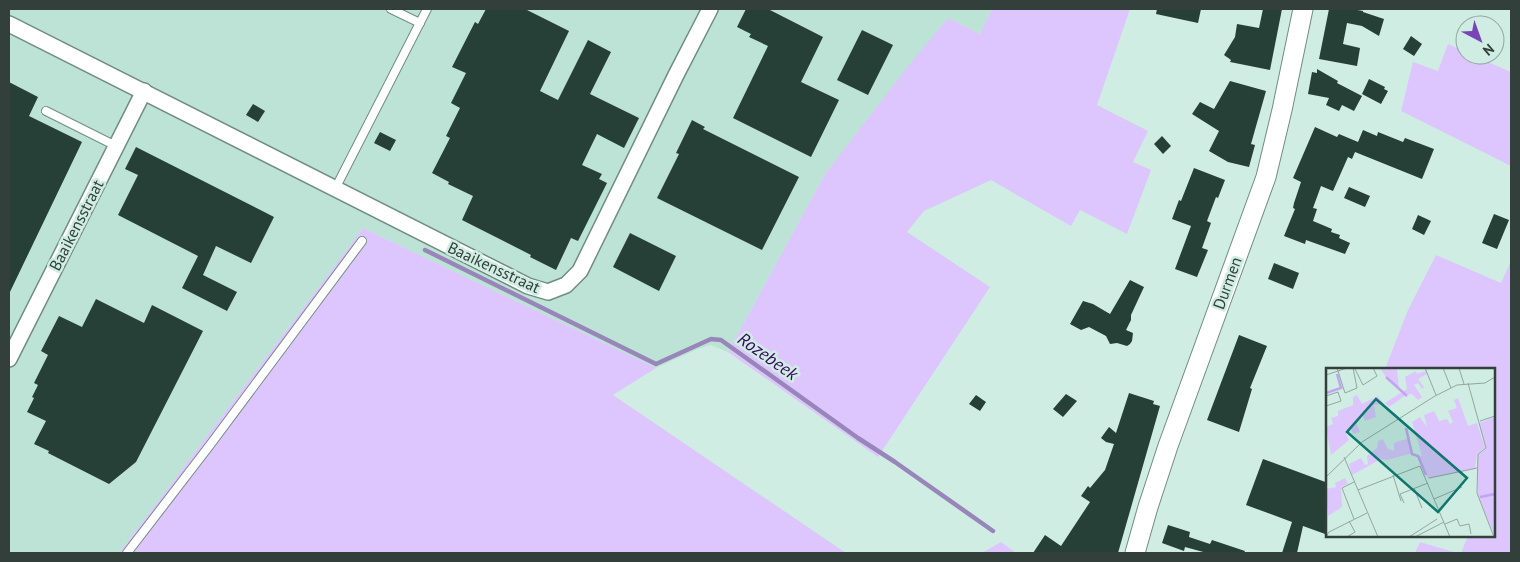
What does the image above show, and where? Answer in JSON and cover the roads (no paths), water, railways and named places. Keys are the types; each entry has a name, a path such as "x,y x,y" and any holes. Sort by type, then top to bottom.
{"street":[{"name":"Baaikensstraat","path":"9,24 528,286 548,292 566,285 580,271 710,9"},
{"name":"Durmen","path":"1135,553 1168,446 1266,176 1303,9"},
{"name":"Baaikensstraat","path":"9,359 144,91"}],"lane":[{"path":"391,9 420,23"},
{"path":"335,189 427,9"},
{"path":"46,111 116,146"},
{"path":"127,553 362,241"}],"waterway":[{"name":"Rozebeek","path":"425,250 656,364 711,339 721,340 993,531"}]}
